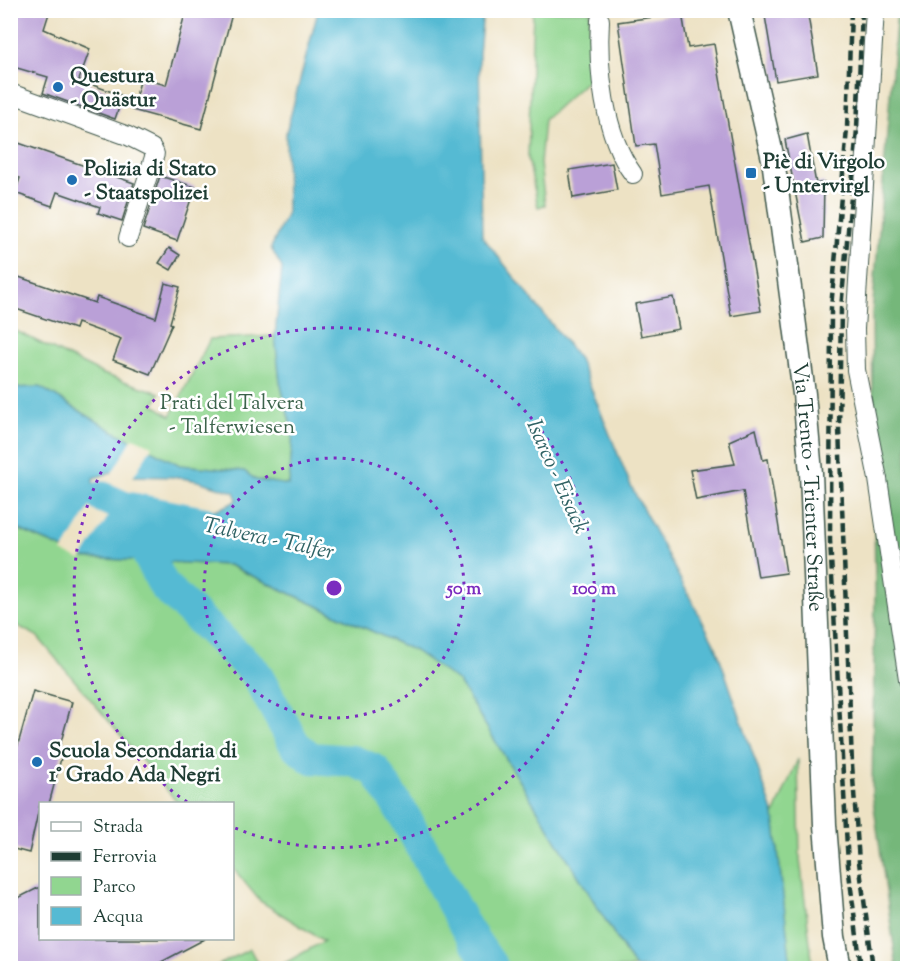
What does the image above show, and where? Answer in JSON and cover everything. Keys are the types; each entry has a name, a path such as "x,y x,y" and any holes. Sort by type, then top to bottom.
{"street":[{"name":"Via Trento - Trienter Straße","path":"739,10 773,159 804,394 811,473 825,825 834,937 840,969"},
{"path":"875,10 856,317 856,370 878,479 908,680"},
{"path":"600,20 601,77 607,110 618,144 633,174"},
{"path":"10,93 153,148 155,154 128,238"}],"green space":[{"path":"533,11 590,11 588,80 544,120 540,164 545,205 538,207 528,158"},
{"path":"897,11 907,11 907,968 897,968 872,793 875,592 872,315"},
{"name":"Prati del Talvera - Talferwiesen","path":"10,328 103,374 160,393 154,405 171,416 210,339 275,336 280,382 293,433 289,485 256,480 244,471 180,465 113,431 40,387 11,388"},
{"path":"10,526 85,558 228,565 415,651 459,682 635,968 276,968 324,941 260,901 234,869 234,802 177,802 37,636 16,625 11,629"},
{"path":"798,759 800,859 813,968 791,968 774,815"},
{"path":"250,949 260,968 213,968"}],"water":[{"name":"Isarco - Eisack","path":"318,11 483,11 479,54 482,236 579,359 631,486 716,647 774,815 791,968 635,968 459,682 415,651 229,565 85,558 11,526 10,388 40,387 113,431 180,465 244,471 256,480 289,485 293,433 280,382 275,336 282,268 271,248 287,213 286,133","holes":["113,472 127,476 176,477 198,481 234,492 237,499 208,512 169,517 146,514 129,502 119,505 94,492 93,478"]}],"pier":[{"path":"133,438 152,446 132,479 110,476"},
{"path":"99,492 118,501 81,560 62,552"}],"building":[{"path":"10,10 50,10 44,29 90,49 79,80 123,96 115,119 43,93 48,77 10,66"},
{"path":"186,10 233,10 201,129 132,110 141,78 166,85"},
{"path":"764,10 807,10 818,74 776,81"},
{"path":"682,13 688,48 714,44 761,311 731,316 709,186 662,194 654,144 636,146 618,22"},
{"path":"807,134 816,184 824,182 823,238 805,242 785,140"},
{"name":"Polizia di Stato - Staatspolizei","path":"10,140 134,183 122,221 98,213 100,207 57,192 52,206 15,193 20,178 10,175"},
{"path":"612,163 617,190 573,198 569,170"},
{"path":"160,176 195,187 177,241 143,229"},
{"path":"169,248 180,255 171,270 159,263"},
{"path":"10,274 95,303 97,297 156,318 165,283 180,287 170,323 172,324 150,374 113,360 121,339 77,323 75,329 10,307"},
{"path":"673,297 679,329 641,336 635,304"},
{"path":"756,429 763,460 768,459 786,573 758,577 743,491 696,500 690,470 735,464 729,441"},
{"name":"Scuola Secondaria di 1° Grado Ada Negri","path":"33,691 72,702 59,749 63,751 50,802 39,802 29,853 10,848 10,773"},
{"path":"39,888 39,940 203,940 148,969 18,969 10,955 10,902"}],"waterway":[{"name":"Talvera - Talfer","path":"102,497 124,507 205,523"},
{"path":"132,524 164,586 255,672 295,745 311,758 353,761 375,770 405,817 467,930 493,968"}],"railway":[{"path":"851,10 847,129 831,308 830,540 848,865 861,968"},
{"path":"862,10 857,129 841,309 839,428 852,764 859,862 873,968"}],"place":[{"name":"Questura - Quästur","path":"58,87"},
{"name":"Piè di Virgolo - Untervirgl","path":"751,173"},
{"name":"Polizia di Stato - Staatspolizei","path":"72,180"},
{"name":"Scuola Secondaria di 1° Grado Ada Negri","path":"37,762"}]}
